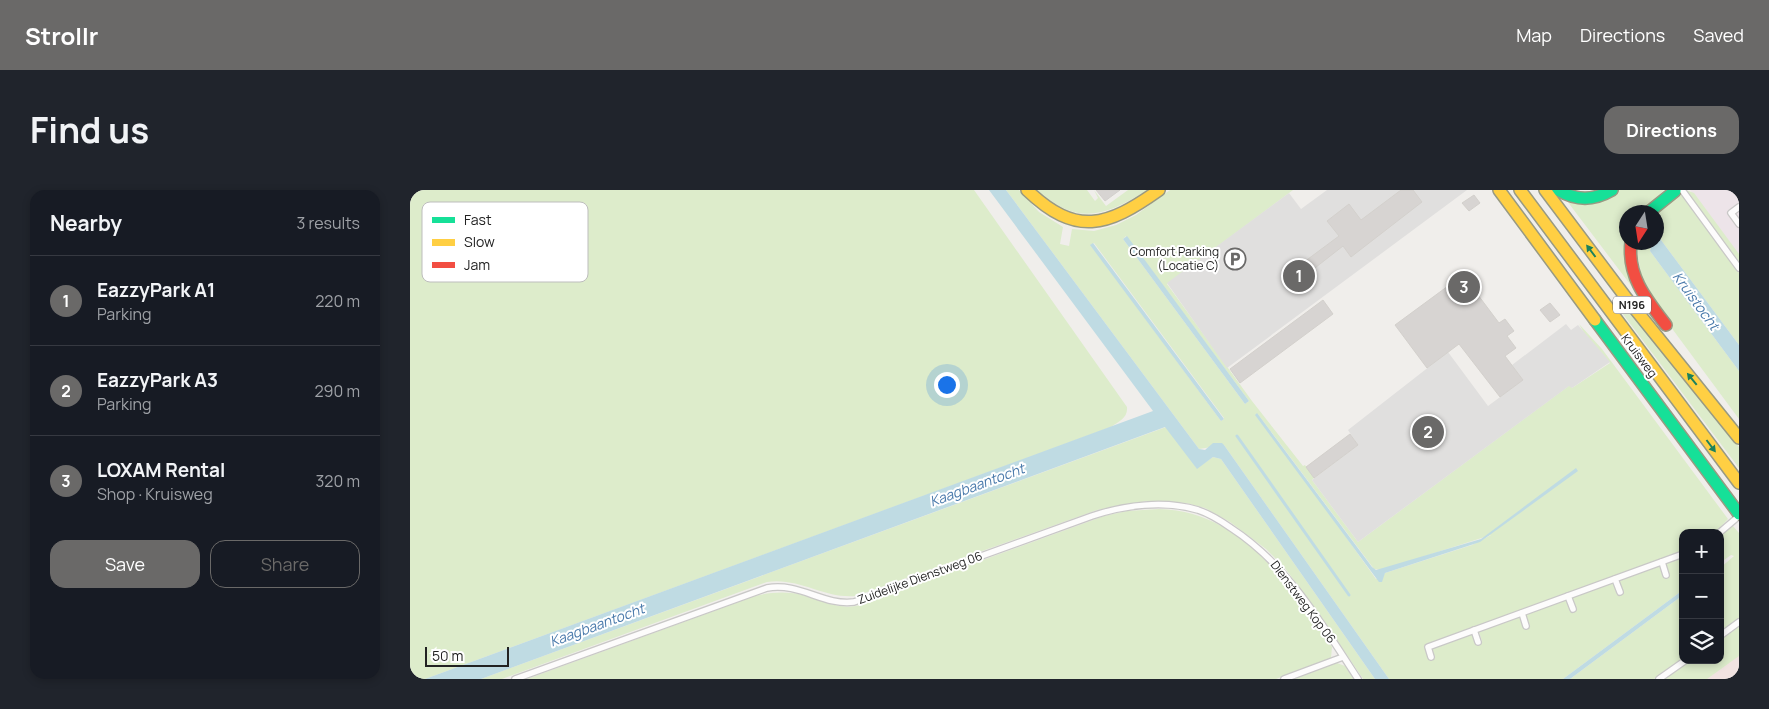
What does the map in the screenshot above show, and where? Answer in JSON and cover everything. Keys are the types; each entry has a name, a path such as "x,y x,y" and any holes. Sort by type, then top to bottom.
{"main road":[{"path":"1027,190 1043,206 1058,216 1087,223 1100,222 1118,216 1138,206 1159,190"},
{"name":"Kruisweg","path":"1498,190 1739,515"},
{"name":"Kruisweg","path":"1520,190 1739,483"},
{"name":"Kruisweg","path":"1545,190 1627,299 1739,438"},
{"path":"1558,190 1570,197 1585,200 1600,197 1612,190"},
{"path":"1658,205 1678,191"},
{"path":"1630,250 1629,258 1636,281 1672,334"},
{"path":"1683,349 1711,388 1722,416"}],"lane":[{"path":"1678,191 1739,268"},
{"path":"1739,207 1731,213 1739,224"},
{"name":"Zuidelijke Dienstweg 06","path":"515,679 767,588 790,587 834,601 854,602 1102,512 1151,506 1185,507"},
{"name":"Dienstweg Kop 06","path":"1185,507 1216,518 1266,554 1286,576 1358,679"},
{"path":"1723,529 1739,515"},
{"path":"1431,657 1428,647 1679,556"},
{"path":"1662,562 1666,575"},
{"path":"1615,579 1620,592"},
{"path":"1568,596 1573,609"},
{"path":"1522,613 1526,626"},
{"path":"1724,633 1739,622"},
{"path":"1474,630 1478,642"},
{"path":"1284,679 1343,657"},
{"path":"1660,679 1681,664"}],"shaded area":[{"path":"1327,190 1467,190 1227,368 1167,283 1289,193 1301,209"},
{"path":"1690,190 1739,190 1739,256 1716,226"},
{"path":"1566,324 1571,330 1578,325 1610,362 1572,388 1569,386 1358,542 1312,480 1358,445 1348,430 1448,352 1488,406 1523,380 1512,365"},
{"path":"1739,647 1739,679 1697,679 1717,664 1724,664 1724,658"}],"green space":[{"path":"410,190 974,190 1127,407 1126,414 1122,419 1111,427 425,679 410,679"},
{"path":"1006,190 1019,190 1039,212 1063,227 1060,244 1069,246 1072,229 1094,231 1116,225 1136,215 1170,190 1293,190 1167,284 1252,401 1303,466 1305,465 1314,478 1312,480 1358,542 1570,385 1572,388 1610,363 1585,335 1579,324 1602,349 1728,519 1719,529 1679,529 1679,553 1424,646 1430,660 1435,658 1431,649 1472,634 1477,643 1482,641 1479,632 1519,617 1525,628 1530,626 1526,615 1566,600 1570,611 1576,609 1572,597 1613,582 1617,594 1623,592 1619,580 1659,565 1663,577 1669,575 1666,563 1679,558 1679,593 1563,679 1389,679 1224,445 1199,449","holes":["1126,236 1249,401 1245,404 1123,239","1094,243 1224,418 1224,419 1221,421 1091,245","1257,413 1374,569 1381,570 1491,535 1472,545 1385,573 1382,577 1376,579"]},
{"path":"1037,190 1087,190 1095,201 1098,198 1094,190 1106,206 1128,190 1148,190 1118,206 1092,214 1066,209 1052,202"},
{"path":"1618,190 1664,190 1649,205 1619,205 1619,250 1628,250 1639,296 1567,201"},
{"path":"1686,190 1694,193 1739,254 1739,262"},
{"path":"1680,193 1739,273 1739,345 1664,244 1664,206"},
{"path":"1636,250 1650,250 1739,371 1739,419 1645,292"},
{"path":"1621,301 1739,447 1739,468 1616,305"},
{"path":"1166,427 1197,468 1213,457 1221,459 1375,679 1363,679 1323,619 1284,567 1266,549 1230,522 1205,508 1186,503 1147,501 1097,510 856,596 833,594 790,582 767,582 502,679 481,679"},
{"path":"1159,509 1189,513 1215,523 1239,537 1261,556 1299,600 1332,647 1331,658 1276,679 527,679 755,596 793,593 836,605 856,606 1104,516 1127,511"},
{"path":"1733,526 1739,533 1739,618 1724,629 1724,565 1734,556 1731,555 1724,560 1724,533"},
{"path":"1679,598 1679,661 1654,679 1570,679"},
{"path":"1739,626 1739,656 1707,679 1663,679 1684,664 1724,664 1724,636"},
{"path":"1337,663 1345,666 1354,679 1291,679"}],"water":[{"name":"Kaagbaantocht","path":"989,190 1006,190 1199,449 1205,450 1213,443 1222,443 1224,445 1389,679 1375,679 1221,459 1213,457 1197,469 1165,427 481,679 425,679 1153,411"},
{"path":"1127,236 1249,401 1245,404 1123,239"},
{"path":"1093,243 1224,419 1221,421 1090,245"},
{"name":"Kruistocht","path":"1664,244 1739,345 1739,371 1650,251 1664,250"},
{"path":"1257,413 1376,570 1481,539 1576,468 1578,471 1480,542 1385,573 1382,582 1379,582 1255,415"},
{"path":"1679,593 1679,598 1570,679 1563,679"}],"building":[{"path":"1096,190 1120,190 1105,201"},
{"path":"1401,190 1413,190 1422,202 1351,257 1343,246 1311,271 1304,262 1339,236 1327,221 1349,204 1361,220"},
{"path":"1474,195 1480,203 1469,211 1462,203"},
{"path":"1463,275 1499,323 1505,319 1514,331 1507,336 1516,348 1505,356 1523,380 1500,397 1459,344 1427,368 1395,325"},
{"path":"1323,300 1333,314 1240,383 1230,369"},
{"path":"1550,303 1560,315 1550,322 1540,310"},
{"path":"1350,434 1358,445 1314,478 1306,467"}],"waterway":[{"path":"1237,436 1349,595"}],"traffic: fast":[{"path":"1558,190 1578,198 1592,198 1612,190"},
{"path":"1658,205 1675,191"},
{"path":"1595,320 1739,514"}],"traffic: slow":[{"path":"1027,190 1061,215 1092,222 1107,219 1123,212 1159,190"},
{"path":"1499,190 1595,320"},
{"path":"1520,190 1739,483"},
{"path":"1545,190 1627,299 1739,438"}],"traffic: jam":[{"path":"1631,250 1635,276 1645,296 1666,325"}],"place":[{"name":"Comfort Parking (Locatie C)","path":"1235,259"},
{"name":"EazzyPark A1","path":"1299,276"},
{"name":"LOXAM Rental","path":"1464,287"},
{"name":"EazzyPark A3","path":"1428,432"}]}
